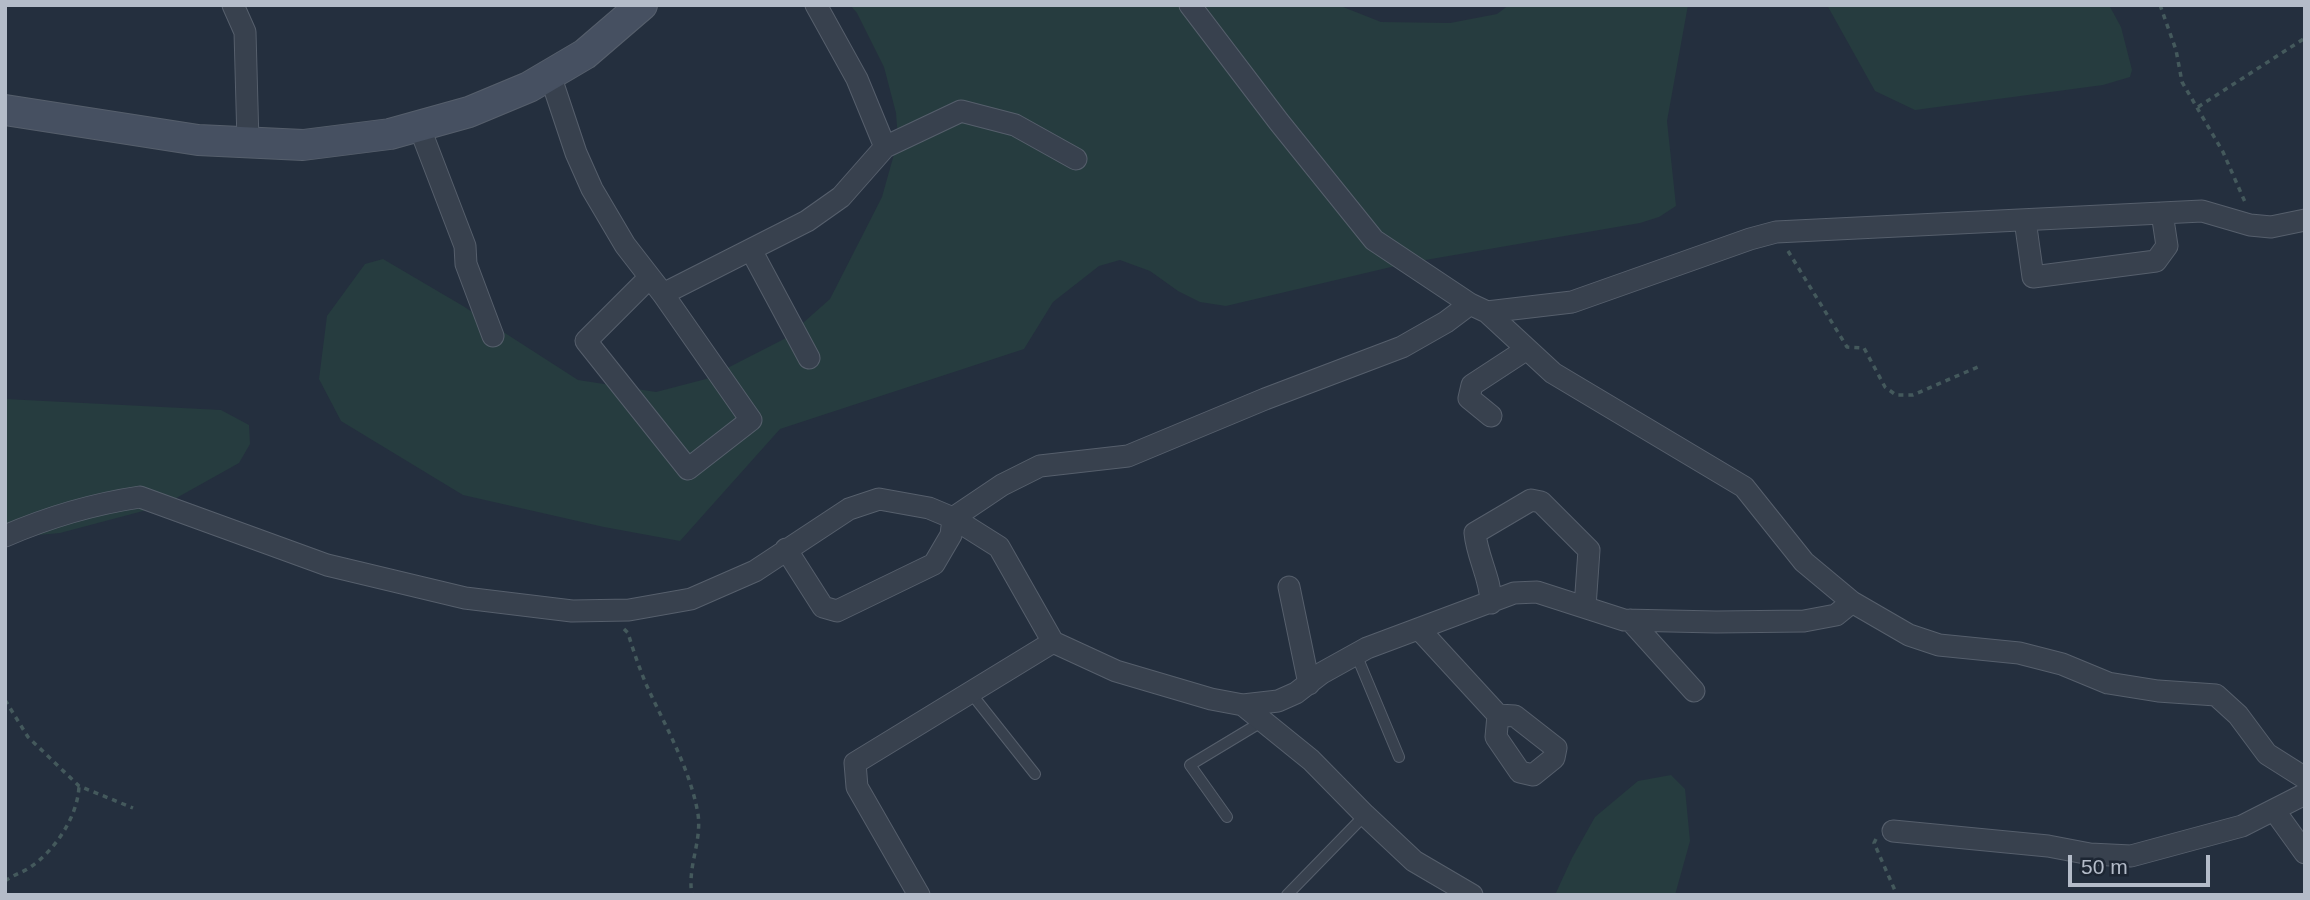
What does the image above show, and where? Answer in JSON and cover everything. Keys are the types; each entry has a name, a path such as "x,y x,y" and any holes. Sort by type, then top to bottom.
{"street":[{"path":"233,5 245,32 248,142"},
{"path":"5,110 198,140 303,145 390,134 469,112 529,88 585,54 642,5"},
{"path":"816,5 857,79 885,147"},
{"path":"1190,5 1374,240 1479,308 1553,373 1744,487 1804,562 1852,602 1909,635 1939,645 2019,653 2062,664 2108,683 2158,691 2216,695 2238,715 2267,754 2305,778"},
{"path":"550,75 576,153 592,189 625,245 656,286 751,420 688,469 586,341 656,286 751,250 807,221 841,197 885,147 961,111 1015,125 1076,159"},
{"path":"419,126 465,246 466,264 493,336"},
{"path":"786,549 823,607 836,611 934,564 951,535 953,518 1002,485 1040,466 1128,456 1265,399 1402,347 1446,322 1479,308 1572,302 1776,232 2202,211 2250,225 2271,227 2305,220"},
{"path":"2025,220 2034,277 2156,261 2166,246 2162,214"},
{"path":"751,250 809,358"},
{"path":"1491,416 1469,398 1472,385 1527,349"},
{"path":"5,536 66,512 141,497 327,565 465,598 572,611 629,610 691,599 755,571 849,509 879,499 929,508 953,518 999,547 1053,642 1116,671 1212,699 1243,705 1278,701 1296,693 1322,673 1356,654 1514,593 1537,592 1630,620 1804,621 1836,615 1852,602"},
{"path":"1491,603 1491,593 1475,533 1531,500 1541,502 1589,550 1585,607"},
{"path":"1289,587 1309,684"},
{"path":"1630,620 1694,691"},
{"path":"1419,629 1498,715"},
{"path":"919,895 857,786 855,763 1053,642"},
{"path":"1243,705 1311,760 1414,860 1472,895"},
{"path":"1893,831 2048,846 2090,854 2132,856 2242,826 2305,794"},
{"path":"2274,810 2305,853"}],"lane":[{"path":"1356,654 1399,757"},
{"path":"970,692 1035,774"},
{"path":"1227,817 1190,765 1263,721"},
{"path":"1287,895 1365,815"}],"path":[{"path":"2161,5 2187,95 2198,107 2223,152 2247,207 2250,225"},
{"path":"2198,107 2305,38"},
{"path":"1776,232 1847,347 1864,348 1885,387 1896,395 1913,395 1980,366"},
{"path":"622,627 628,633 642,674 673,740 691,788 698,815 698,836 691,868 692,895"},
{"path":"5,700 28,737 79,786 133,808"},
{"path":"5,881 30,867 66,827 78,799 79,786"},
{"path":"1893,831 1879,834 1874,843 1897,895"}],"green space":[{"path":"850,5 1338,5 1381,22 1450,23 1497,14 1509,5 1688,5 1667,121 1676,206 1659,217 1640,223 1408,263 1226,306 1200,302 1178,291 1150,271 1120,260 1099,266 1053,302 1024,349 780,429 680,541 463,495 341,421 319,379 327,316 365,264 383,259 463,306 578,380 656,392 706,379 786,338 830,299 882,197 898,140 896,113 884,67 857,13"},
{"path":"1827,5 2109,5 2121,27 2132,70 2130,77 2103,85 1915,110 1875,91"},
{"path":"5,399 221,410 249,425 250,444 239,463 162,506 60,533 5,538"},
{"path":"1671,775 1685,789 1690,841 1675,895 1555,895 1595,817 1638,781"}]}
